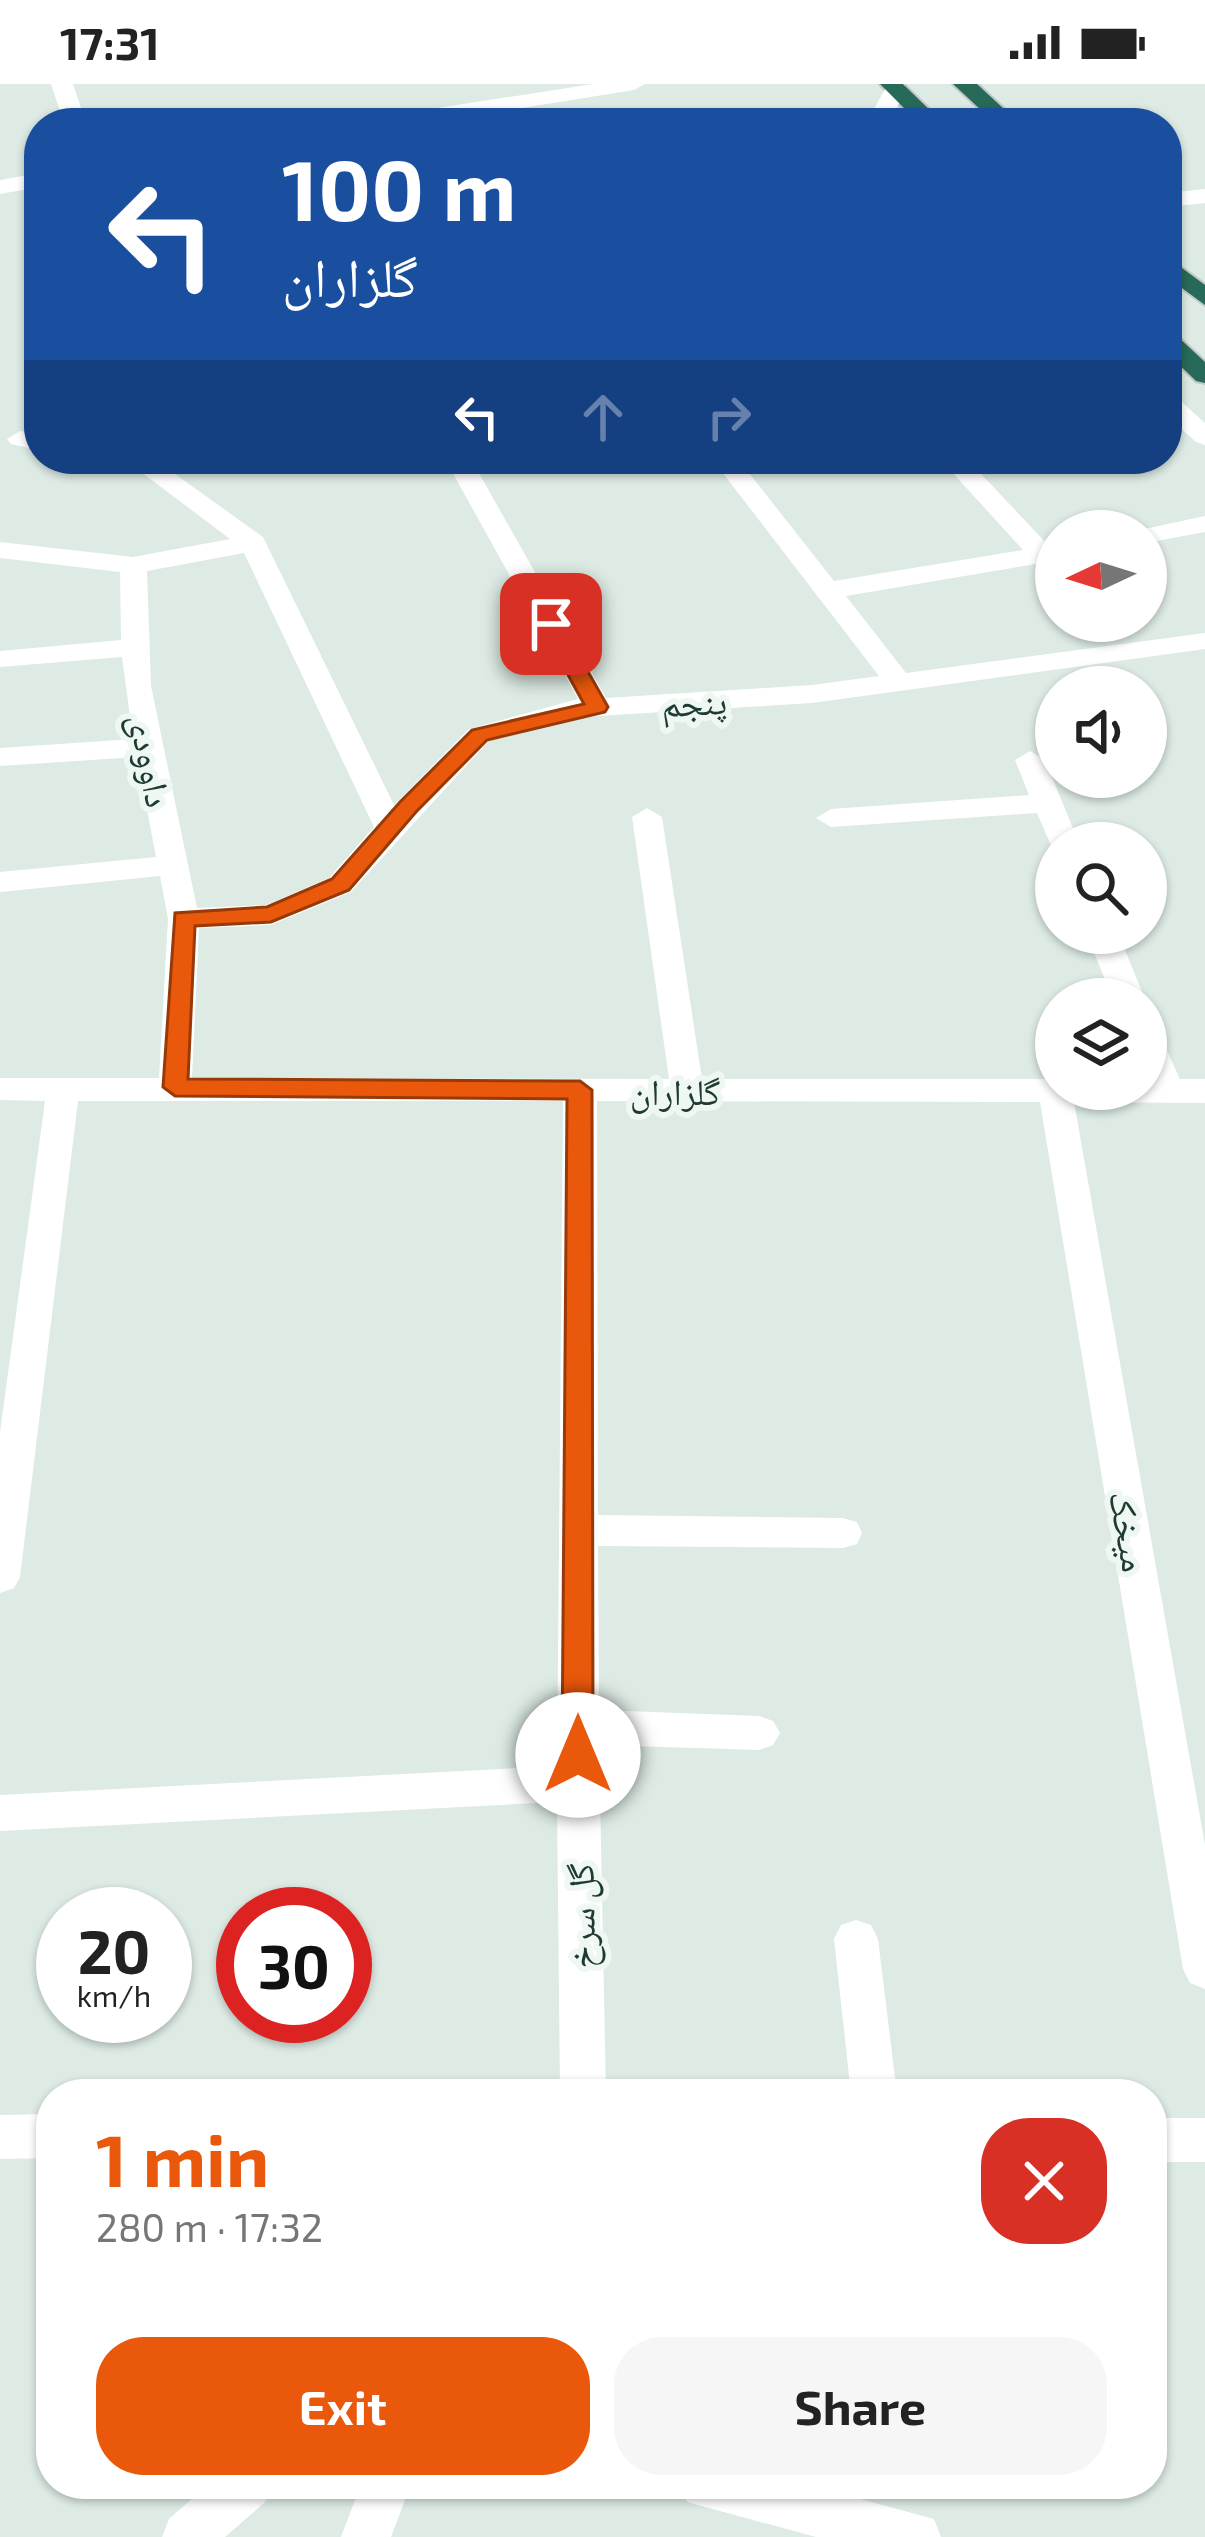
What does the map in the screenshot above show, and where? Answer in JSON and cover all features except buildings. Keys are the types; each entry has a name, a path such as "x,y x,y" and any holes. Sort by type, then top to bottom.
{"highway":[{"path":"964,84 991,108"},
{"path":"893,86 916,108"},
{"path":"1182,277 1205,298"},
{"path":"1182,354 1205,376"}],"street":[{"path":"481,108 634,84"},
{"path":"1182,416 1205,437"},
{"path":"158,474 254,544 390,828"},
{"path":"466,474 597,707"},
{"path":"736,474 898,682"},
{"path":"968,474 1035,543"},
{"path":"1167,531 1205,524"},
{"path":"0,550 133,565 254,544"},
{"path":"826,591 1035,561"},
{"name":"داوودی","path":"133,565 137,686 184,919 175,1087"},
{"name":"پنجم","path":"184,919 271,915 340,885 479,735 597,707 812,694 1205,641"},
{"path":"1127,642 1135,650"},
{"path":"0,659 136,647"},
{"path":"0,757 149,747"},
{"path":"1030,760 1056,822"},
{"path":"831,818 1048,803"},
{"path":"647,817 687,1090"},
{"path":"0,881 173,865"},
{"name":"گلزاران","path":"0,1088 1035,1093"},
{"path":"0,1577 11,1411 62,1089"},
{"name":"گل سرخ","path":"580,1090 578,1783 583,2079"},
{"name":"گلزاران","path":"1168,1091 1205,1091"},
{"name":"میخک","path":"1058,1110 1205,1970"},
{"path":"578,1530 843,1533"},
{"path":"578,1727 759,1733"},
{"path":"0,1813 578,1783"},
{"path":"856,1939 872,2079"},
{"path":"0,2138 36,2137"},
{"path":"1167,2140 1205,2140"},
{"path":"188,2537 230,2499"},
{"path":"366,2537 380,2499"},
{"path":"753,2499 849,2529 916,2537"}],"route":[{"path":"551,624 597,707 479,735 340,885 271,915 184,919 175,1087 580,1090 578,1755"}]}
